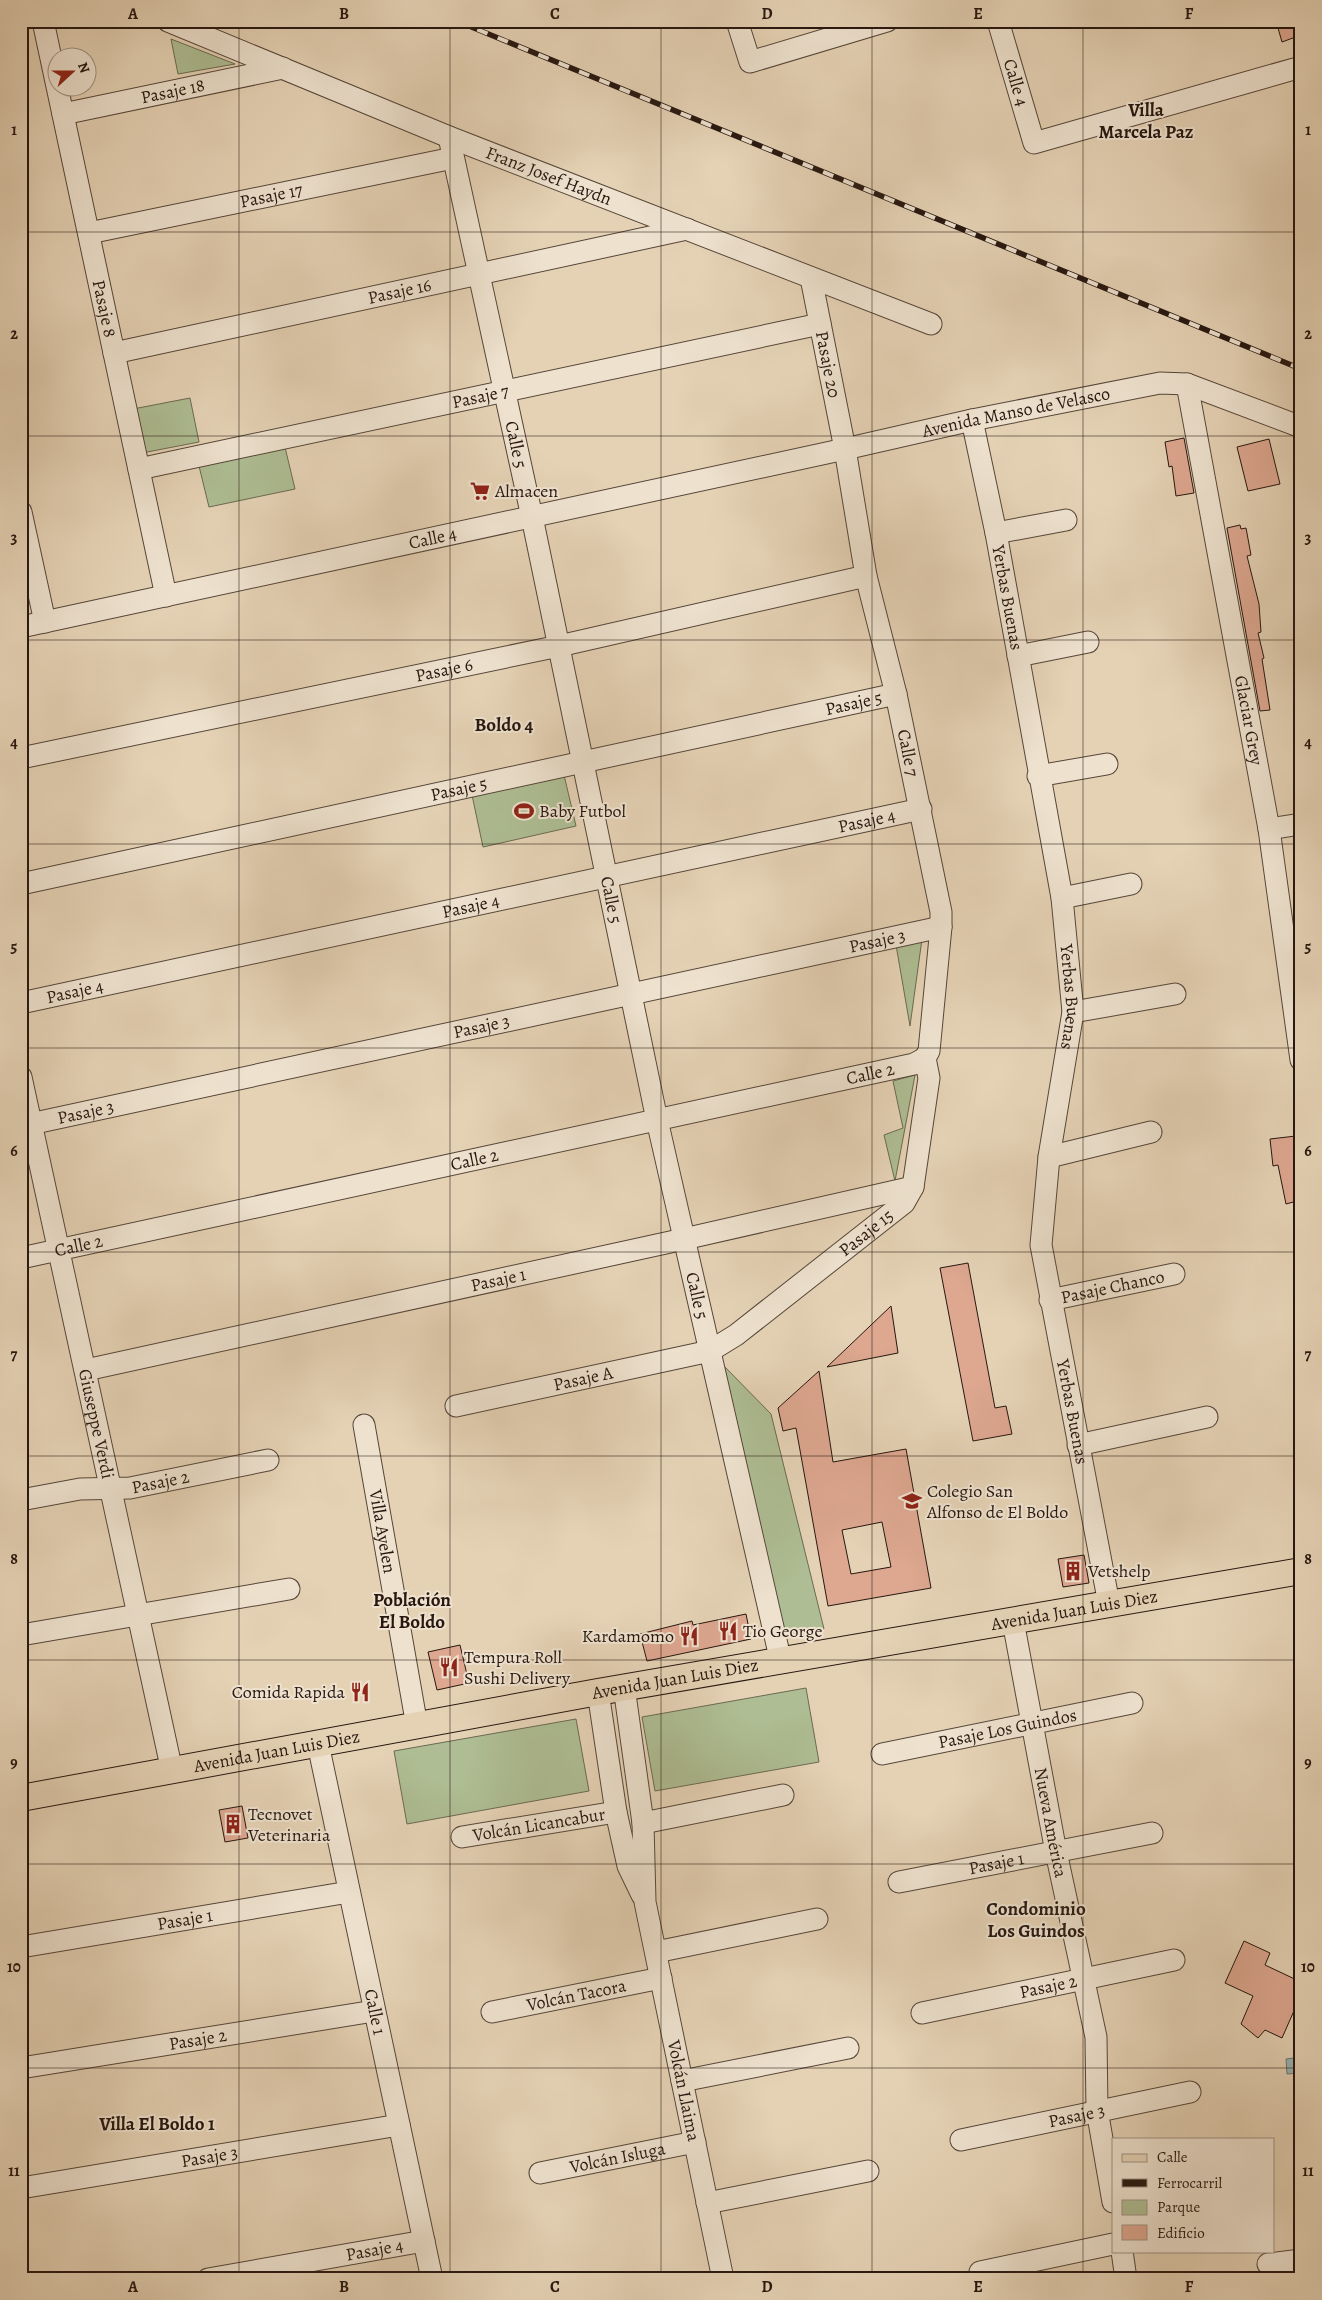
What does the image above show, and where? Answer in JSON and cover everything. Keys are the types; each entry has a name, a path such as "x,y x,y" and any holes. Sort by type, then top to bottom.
{"main road":[{"name":"Avenida Juan Luis Diez","path":"21,1798 598,1692 1301,1571"}],"street":[{"name":"Pasaje 8","path":"43,21 166,596"},
{"name":"Franz Josef Haydn","path":"168,21 449,137 931,324"},
{"path":"737,21 750,62 887,21"},
{"name":"Calle 4","path":"998,21 1034,142 1301,67"},
{"name":"Pasaje 18","path":"63,114 283,68"},
{"name":"Calle 5","path":"449,137 532,517 657,1120 781,1662"},
{"name":"Pasaje 17","path":"88,233 453,158"},
{"name":"Pasaje 16","path":"114,353 687,229"},
{"name":"Pasaje 20","path":"811,278 845,449"},
{"name":"Pasaje 7","path":"139,469 820,324"},
{"name":"Avenida Manso de Velasco","path":"845,449 972,420 1160,383 1187,384 1301,427"},
{"name":"Glaciar Grey","path":"1187,384 1269,829 1301,1060"},
{"name":"Yerbas Buenas","path":"972,420 996,533 1038,776 1062,898 1073,1012 1049,1157 1041,1245 1109,1604"},
{"name":"Calle 4","path":"21,627 845,449"},
{"name":"Calle 7","path":"845,449 866,576 896,694 941,912 929,1050 925,1058"},
{"path":"21,512 45,622"},
{"path":"996,533 1066,520"},
{"name":"Pasaje 6","path":"21,758 558,646 866,576"},
{"path":"1018,656 1088,642"},
{"name":"Pasaje 5","path":"21,884 896,694"},
{"path":"1038,776 1107,764"},
{"name":"Pasaje 4","path":"21,1003 921,809"},
{"path":"1269,829 1301,824"},
{"path":"1062,898 1131,884"},
{"name":"Pasaje 3","path":"26,1125 941,927"},
{"path":"1073,1012 1175,994"},
{"name":"Calle 2","path":"21,1258 914,1064 925,1058"},
{"name":"Pasaje 15","path":"710,1351 736,1335 904,1203 912,1187 929,1078 925,1058"},
{"name":"Giuseppe Verdi","path":"21,1077 26,1125 59,1250 172,1771"},
{"path":"1049,1157 1151,1132"},
{"name":"Pasaje 1","path":"86,1370 912,1187"},
{"name":"Pasaje Chanco","path":"1050,1300 1174,1274"},
{"name":"Pasaje A","path":"456,1406 710,1351"},
{"path":"1078,1445 1207,1418"},
{"name":"Villa Ayelen","path":"364,1425 417,1726"},
{"name":"Pasaje 2","path":"21,1500 80,1489 130,1488 268,1460"},
{"path":"21,1635 290,1589"},
{"name":"Nueva América","path":"1013,1621 1056,1852 1096,2036 1097,2110 1112,2196"},
{"name":"Volcán Llaima","path":"624,1688 643,1823 646,1902 722,2279"},
{"name":"Volcán Llaima","path":"598,1692 616,1812 628,1866 646,1902"},
{"name":"Pasaje Los Guindos","path":"882,1754 1132,1704"},
{"name":"Calle 1","path":"318,1744 432,2279"},
{"path":"643,1823 783,1795"},
{"name":"Volcán Licancabur","path":"462,1837 616,1812"},
{"name":"Pasaje 1","path":"899,1882 1152,1833"},
{"name":"Pasaje 1","path":"21,1947 349,1892"},
{"path":"656,1952 817,1919"},
{"name":"Pasaje 2","path":"922,2013 1174,1960"},
{"name":"Volcán Tacora","path":"492,2012 661,1978"},
{"name":"Pasaje 2","path":"21,2068 374,2011"},
{"path":"682,2081 848,2048"},
{"name":"Pasaje 3","path":"961,2140 1190,2092"},
{"name":"Pasaje 3","path":"21,2188 399,2125"},
{"name":"Volcán Isluga","path":"540,2174 695,2142"},
{"path":"707,2203 868,2171"},
{"name":"Pasaje 4","path":"208,2279 424,2241"},
{"path":"980,2272 1112,2244"},
{"path":"1122,2252 1126,2279"},
{"path":"1268,2264 1301,2260"}],"green space":[{"path":"171,39 235,64 178,74"},
{"path":"190,398 199,442 142,453 133,409"},
{"path":"284,443 295,489 209,507 198,462"},
{"name":"Baby Futbol","path":"564,775 576,826 483,847 472,795"},
{"path":"922,939 910,1026 896,945"},
{"path":"915,1075 895,1181 884,1135 903,1128 893,1081"},
{"path":"723,1365 771,1414 824,1629 774,1638"},
{"path":"806,1688 819,1762 655,1791 642,1717"},
{"path":"576,1719 589,1791 407,1824 394,1751"}],"water":[{"path":"1301,2057 1301,2073 1287,2074 1286,2059"}],"building":[{"path":"1276,21 1301,21 1301,35 1282,42"},
{"path":"1184,438 1194,493 1176,496 1172,466 1169,467 1165,442"},
{"path":"1269,439 1280,484 1248,491 1237,447"},
{"path":"1240,525 1241,529 1246,528 1251,555 1247,556 1259,604 1261,632 1258,633 1264,658 1262,659 1270,710 1260,711 1227,528"},
{"path":"1296,1136 1301,1200 1286,1204 1278,1165 1273,1166 1270,1139"},
{"path":"968,1263 995,1408 1006,1406 1012,1434 973,1441 940,1268"},
{"path":"891,1306 898,1353 827,1367"},
{"path":"819,1371 833,1462 906,1449 931,1588 828,1606 796,1428 783,1431 778,1408","holes":["882,1522 891,1567 851,1574 842,1530"]},
{"name":"Vetshelp","path":"1084,1555 1089,1583 1063,1587 1058,1559"},
{"path":"746,1614 751,1639 647,1661 640,1634 692,1621 693,1625"},
{"name":"Tempura Roll Sushi Delivery","path":"460,1645 469,1683 437,1690 428,1652"},
{"name":"Tecnovet Veterinaria","path":"242,1806 248,1838 225,1842 219,1810"},
{"path":"1244,1941 1270,1953 1265,1965 1301,1982 1301,1995 1282,2038 1265,2030 1258,2038 1241,2024 1253,1996 1225,1983"}],"railway":[{"path":"457,21 1301,369"}],"place":[{"name":"Almacen","path":"480,491"},
{"name":"Baby Futbol","path":"524,811"},
{"name":"Colegio San Alfonso de El Boldo","path":"912,1501"},
{"name":"Vetshelp","path":"1073,1571"},
{"name":"Tio George","path":"728,1631"},
{"name":"Kardamomo","path":"689,1636"},
{"name":"Tempura Roll Sushi Delivery","path":"449,1667"},
{"name":"Comida Rapida","path":"360,1692"},
{"name":"Tecnovet Veterinaria","path":"233,1824"}],"district":[{"name":"Villa Marcela Paz","path":"1146,120"},
{"name":"Boldo 4","path":"504,724"},
{"name":"Población El Boldo","path":"412,1610"},
{"name":"Condominio Los Guindos","path":"1036,1919"},
{"name":"Villa El Boldo 1","path":"157,2123"}]}
